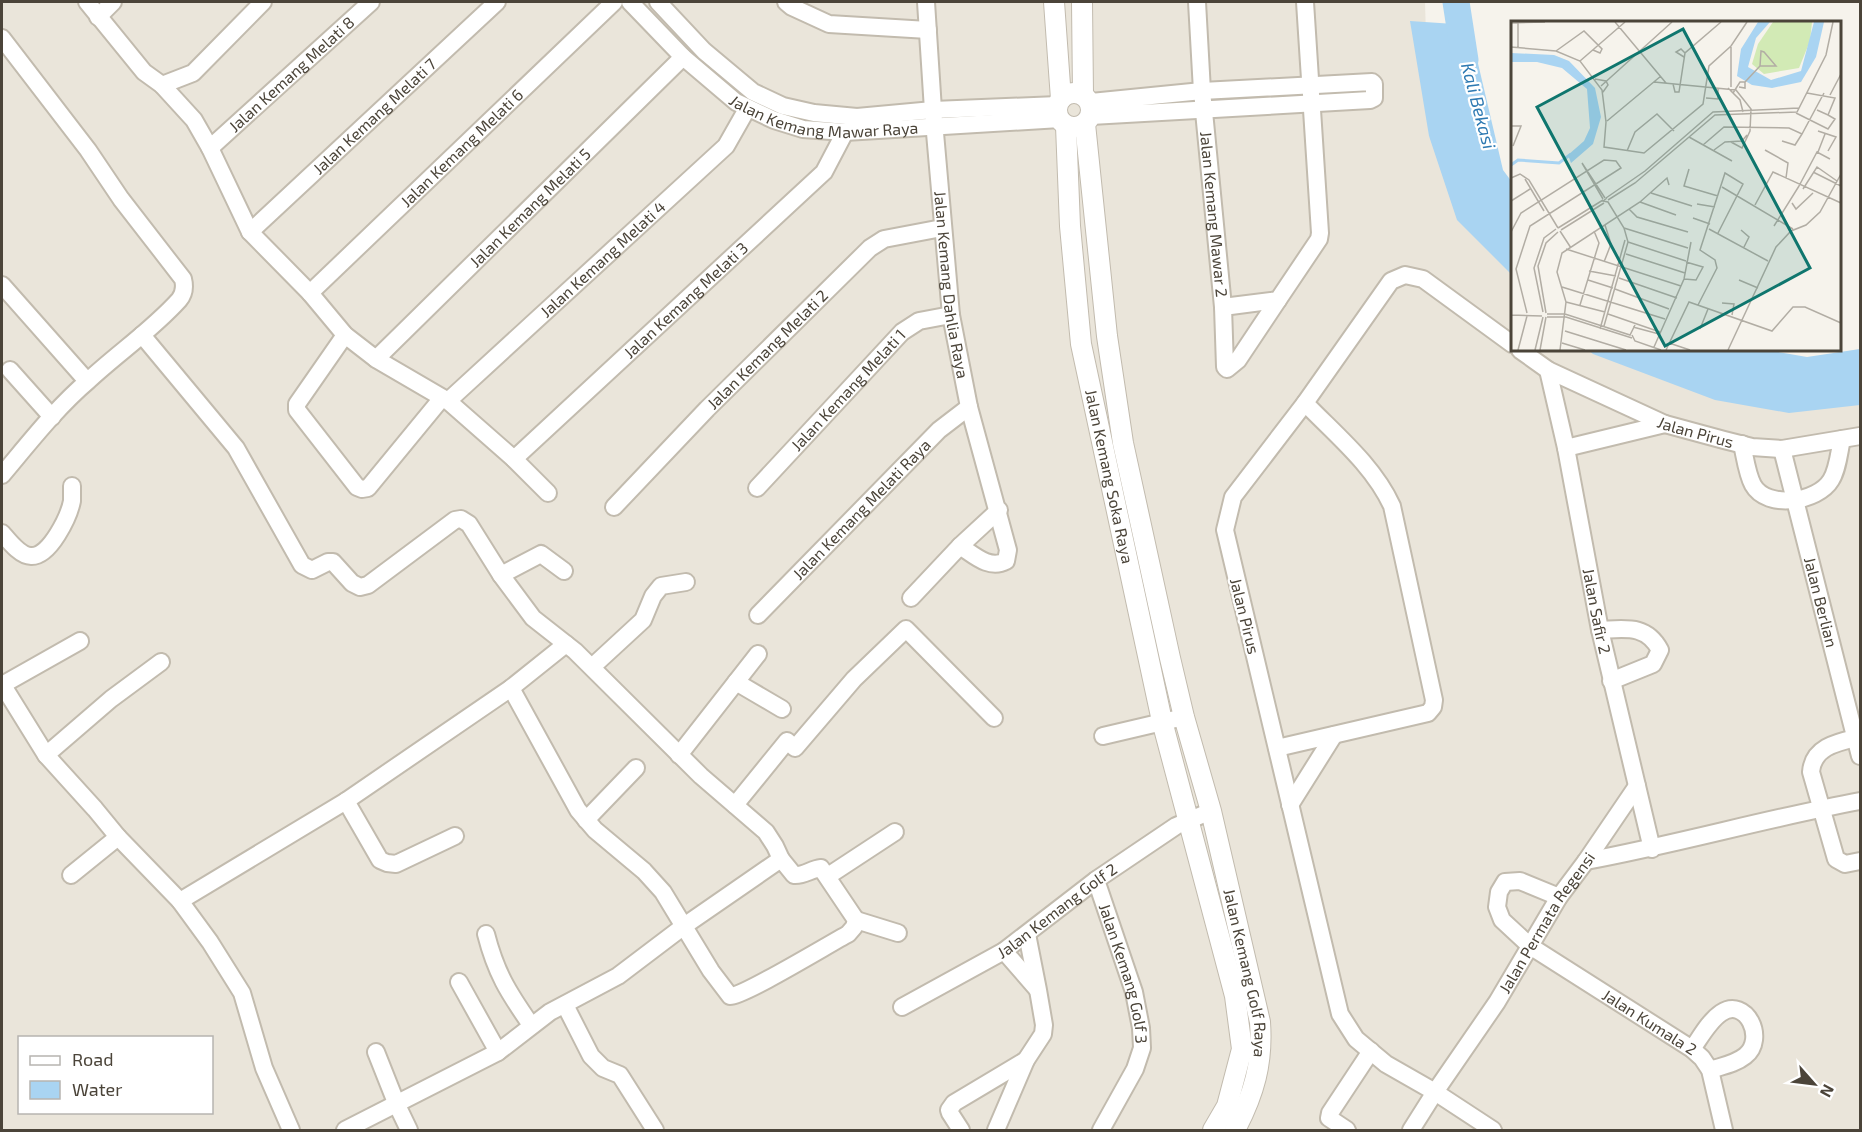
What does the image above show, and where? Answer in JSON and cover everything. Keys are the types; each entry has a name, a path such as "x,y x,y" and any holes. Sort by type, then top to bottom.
{"street":[{"path":"88,2 144,72 162,85 194,120 250,232 310,293 345,335 376,358 445,400 514,459 548,493"},
{"path":"98,17 113,2"},
{"path":"162,85 193,73 263,2"},
{"name":"Jalan Kemang Melati 8","path":"210,148 371,2"},
{"name":"Jalan Kemang Melati 7","path":"250,232 497,2"},
{"name":"Jalan Kemang Melati 6","path":"310,293 614,2"},
{"name":"Jalan Kemang Mawar Raya","path":"630,2 682,57 728,96 747,109 774,120 803,129 845,132 934,118"},
{"name":"Jalan Kemang Mawar Raya","path":"658,2 704,51 753,92 783,106 814,113 857,117 934,118 1074,111 1312,105 1370,100 1374,98 1374,84 1372,82 1202,91 1074,111"},
{"path":"786,2 829,24 928,30"},
{"name":"Jalan Kemang Dahlia Raya","path":"926,2 942,228 951,315 969,407 999,510 1008,550 1006,561 1000,564 989,564 960,546"},
{"name":"Jalan Kemang Soka Raya","path":"1054,2 1074,111 1123,443 1184,717 1211,811"},
{"name":"Jalan Kemang Soka Raya","path":"1083,2 1074,111 1070,226 1081,344 1162,721 1188,820"},
{"name":"Jalan Kemang Mawar 2","path":"1197,2 1202,91 1223,307 1278,300"},
{"path":"1223,307 1225,367 1227,369 1238,360 1315,245 1320,232 1305,2"},
{"path":"2,39 88,150 121,200 183,279 184,291 179,300 142,335 87,381 52,417 2,475"},
{"name":"Jalan Kemang Melati 5","path":"376,358 682,57"},
{"name":"Jalan Kemang Melati 4","path":"345,335 300,399 297,410 357,487 362,489 368,488 445,400 726,146 747,109"},
{"name":"Jalan Kemang Melati 3","path":"514,459 824,172 845,132"},
{"name":"Jalan Kemang Melati 2","path":"614,507 706,409 870,248 884,239 942,228"},
{"name":"Jalan Pirus","path":"1493,1131 1435,1092 1386,1064 1356,1038 1340,1014 1225,531 1233,497 1305,403 1390,281 1405,275 1423,279 1511,343"},
{"path":"2,285 87,381"},
{"name":"Jalan Kemang Melati 1","path":"757,488 902,332 919,321 951,315"},
{"path":"142,335 236,448 302,565 308,570 333,562 352,583 360,587 368,585 455,520 461,519 474,530 501,575 533,618 592,667 679,755 766,832 776,846 781,860 794,875 800,876 815,868 821,868 856,920 898,933"},
{"name":"Jalan Pirus","path":"1521,351 1548,370 1665,424 1742,444 1782,449 1860,435"},
{"path":"10,370 52,417"},
{"name":"Jalan Safir 2","path":"1548,370 1566,448 1611,681 1652,849"},
{"path":"1277,748 1428,712 1433,707 1434,700 1392,506 1384,489 1364,464 1305,403"},
{"name":"Jalan Kemang Melati Raya","path":"758,615 939,430 969,407"},
{"path":"1566,448 1665,424"},
{"path":"1742,444 1753,485 1758,491 1764,497 1775,500 1796,500 1822,490 1831,481 1842,439"},
{"name":"Jalan Berlian","path":"1782,449 1858,737 1860,756"},
{"path":"2,533 24,555 33,557 42,554 52,543 63,523 72,502 72,486"},
{"path":"911,598 960,546 999,510"},
{"path":"501,575 541,554 564,572"},
{"path":"592,667 643,620 652,596 661,586 686,582"},
{"path":"735,805 787,741 795,748 854,679 906,629 994,718"},
{"path":"1600,630 1640,630 1649,635 1660,650 1653,664 1611,681"},
{"path":"80,641 2,684 46,755 118,837 180,901 210,942 242,993 264,1068 291,1131"},
{"path":"180,901 346,801 511,688 566,644"},
{"path":"679,755 758,654"},
{"path":"46,755 111,699 161,662"},
{"path":"736,682 782,709"},
{"path":"511,688 578,810 595,830 644,871 663,892 711,971 728,994 734,996 848,934 856,920"},
{"path":"1103,736 1184,717"},
{"path":"1290,805 1334,735"},
{"path":"1858,737 1829,746 1815,756 1810,772 1836,859 1845,864 1860,861"},
{"path":"586,820 636,768"},
{"path":"1586,861 1637,786"},
{"path":"346,801 380,860 387,863 396,864 455,836"},
{"name":"Jalan Permata Regensi","path":"1411,1131 1497,1002 1559,897 1586,861 1652,849 1860,801"},
{"name":"Jalan Kemang Golf 2","path":"902,1007 1004,951 1096,880 1176,826 1211,811"},
{"name":"Jalan Kemang Golf Raya","path":"1211,811 1260,1022 1262,1048 1252,1095 1235,1131"},
{"name":"Jalan Kemang Golf Raya","path":"1188,820 1235,996 1242,1049 1227,1106 1213,1131"},
{"path":"828,876 895,832"},
{"path":"71,875 118,837"},
{"path":"345,1131 498,1053 531,1025 618,976 684,926 781,860"},
{"name":"Jalan Kemang Golf 3","path":"1096,880 1134,992 1141,1028 1142,1048 1135,1069 1101,1131"},
{"name":"Jalan Kumala 2","path":"1559,897 1520,881 1505,882 1499,892 1497,907 1502,920 1530,946 1692,1049 1702,1058 1710,1070 1724,1131"},
{"path":"486,934 500,978 531,1025"},
{"path":"996,1131 1026,1060 1043,1034 1044,1025 1027,934"},
{"path":"1004,951 1038,990"},
{"path":"459,982 498,1053"},
{"path":"565,1005 591,1056 603,1068 620,1075 655,1131"},
{"path":"1692,1049 1721,1012 1732,1009 1745,1013 1753,1024 1754,1043 1747,1055 1710,1070"},
{"path":"1347,1131 1329,1118 1330,1113 1371,1051"},
{"path":"376,1052 409,1131"},
{"path":"961,1131 949,1110 954,1103 1026,1060"}],"shaded area":[{"path":"2,2 1425,2 1429,136 1511,265 1511,351 1663,351 1740,370 1860,349 1860,1130 2,1130"}],"water":[{"path":"1410,21 1469,25 1503,170 1511,181 1511,274 1457,220 1429,136"},
{"path":"1860,349 1860,405 1789,413 1715,400 1589,351 1773,351 1807,357"}],"waterway":[{"name":"Kali Bekasi","path":"1456,2 1465,60"}]}
